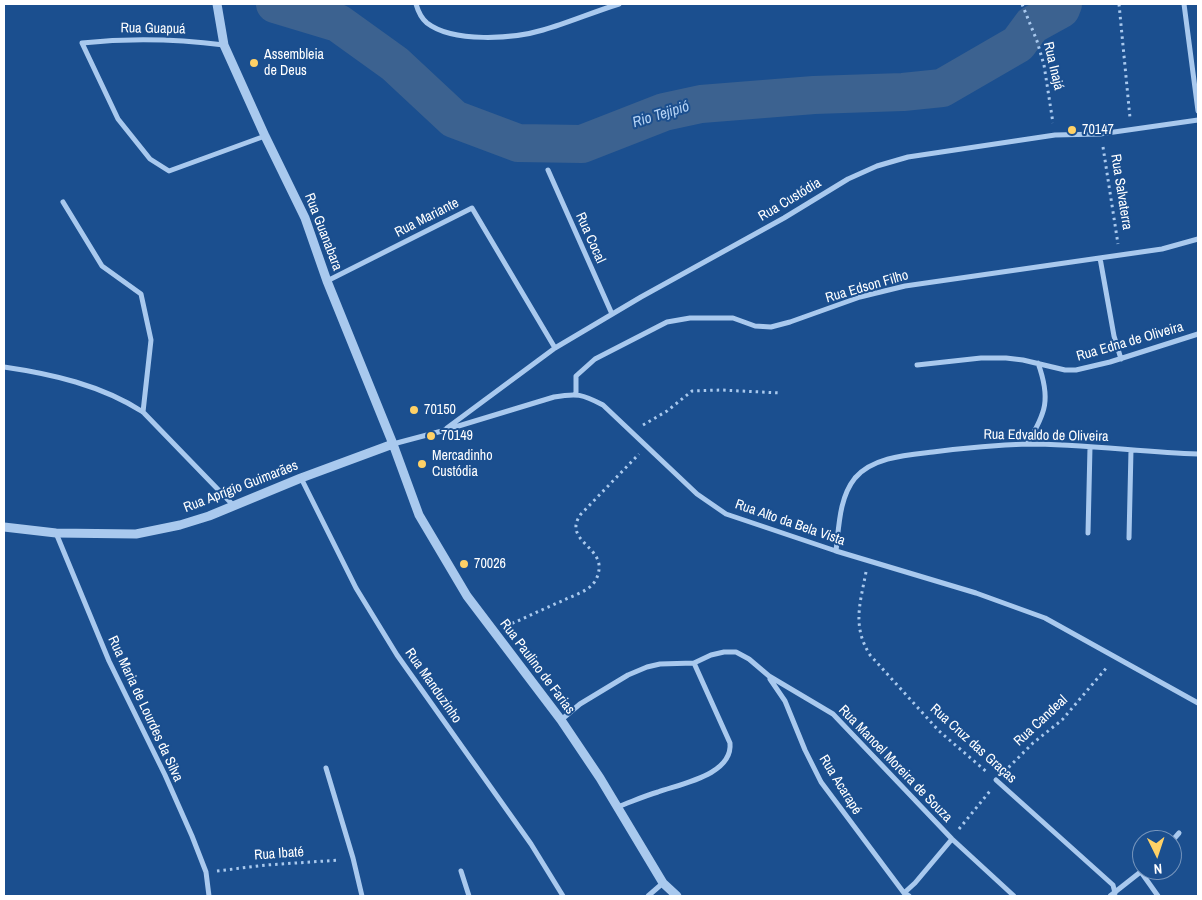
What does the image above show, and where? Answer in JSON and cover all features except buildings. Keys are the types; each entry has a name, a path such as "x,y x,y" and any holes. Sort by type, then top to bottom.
{"street":[{"name":"Rua Guanabara","path":"217,4 224,45 305,218 327,281 393,444"},
{"path":"416,4 418,13 427,23 444,32 462,36 505,37 542,30 619,4"},
{"path":"1184,4 1198,111"},
{"name":"Rua Guapuá","path":"224,45 170,40 116,39 82,43 118,119 150,159 169,171 265,136"},
{"name":"Rua Custódia","path":"442,431 556,348 848,179 877,166 908,157 1055,135 1100,134 1198,120"},
{"name":"Rua Cocal","path":"548,170 612,314"},
{"path":"63,202 102,266 141,294 151,340 143,412"},
{"name":"Rua Mariante","path":"327,281 472,208 556,348"},
{"name":"Rua Edson Filho","path":"576,395 576,376 595,358 667,322 690,318 733,318 755,326 771,327 860,298 905,286 1162,249 1198,239"},
{"path":"1100,258 1114,336 1121,358"},
{"name":"Rua Edna de Oliveira","path":"917,364 981,358 1023,360 1065,370 1076,370 1198,334"},
{"path":"1027,444 1040,423 1045,408 1046,391 1038,363"},
{"path":"4,367 82,383 129,403 143,412 234,506"},
{"name":"Rua Alto da Bela Vista","path":"393,444 554,397 586,396 603,405 697,494 726,514 836,551 976,593 1045,618 1198,703"},
{"name":"Rua Aprígio Guimarães","path":"4,527 56,533 136,534 180,525 393,444"},
{"name":"Rua Paulino de Farias","path":"393,444 419,515 467,596 561,720 600,778 663,883 677,896"},
{"name":"Rua Edvaldo de Oliveira","path":"836,551 845,496 856,478 878,462 898,456 965,448 1027,444 1090,446 1198,454"},
{"path":"1088,533 1090,446"},
{"path":"1129,538 1131,450"},
{"name":"Rua Manduzinho","path":"301,478 356,588 397,655 530,844 564,896"},
{"name":"Rua Maria de Lourdes da Silva","path":"56,533 109,661 165,775 192,836 206,872 209,896"},
{"name":"Rua Manoel Moreira de Souza","path":"561,720 580,704 628,675 660,664 694,664 711,655 736,652 749,659 769,676 833,714 952,838 1014,896"},
{"path":"617,807 658,791 698,779 727,758 730,751 730,743 694,664"},
{"name":"Rua Acarapé","path":"769,676 785,701 821,782 907,895"},
{"path":"326,768 353,858 362,896"},
{"name":"Rua Cruz das Graças","path":"996,780 1113,885 1112,894"},
{"path":"907,895 952,838"},
{"path":"460,871 469,896"},
{"path":"1112,894 1132,879"},
{"path":"1148,880 1158,896"},
{"path":"648,896 663,883"}],"path":[{"name":"Rua Inajá","path":"1022,4 1037,41 1044,65 1055,135"},
{"path":"1119,4 1131,129"},
{"name":"Rua Salvaterra","path":"1100,134 1120,254"},
{"path":"632,432 667,411 692,391 721,390 781,393"},
{"path":"493,632 576,594 593,584 599,573 599,563 595,554 575,529 576,522 581,514 646,447"},
{"name":"Rua Cruz das Graças","path":"868,560 859,609 858,627 863,644 870,655 938,731 996,780"},
{"name":"Rua Candeal","path":"952,838 989,792 996,780 1033,743 1062,720 1116,656"},
{"name":"Rua Ibaté","path":"206,872 353,858"}],"waterway":[{"name":"Rio Tejipió","path":"275,4 338,23 395,64 454,119 518,143 582,144 664,112 701,104 942,88 1018,44 1032,25 1061,9 1063,4"}],"place":[{"name":"Assembleia de Deus","path":"254,63"},
{"name":"70147","path":"1072,130"},
{"name":"70150","path":"414,410"},
{"name":"70149","path":"431,436"},
{"name":"Mercadinho Custódia","path":"422,464"},
{"name":"70026","path":"464,564"}]}
